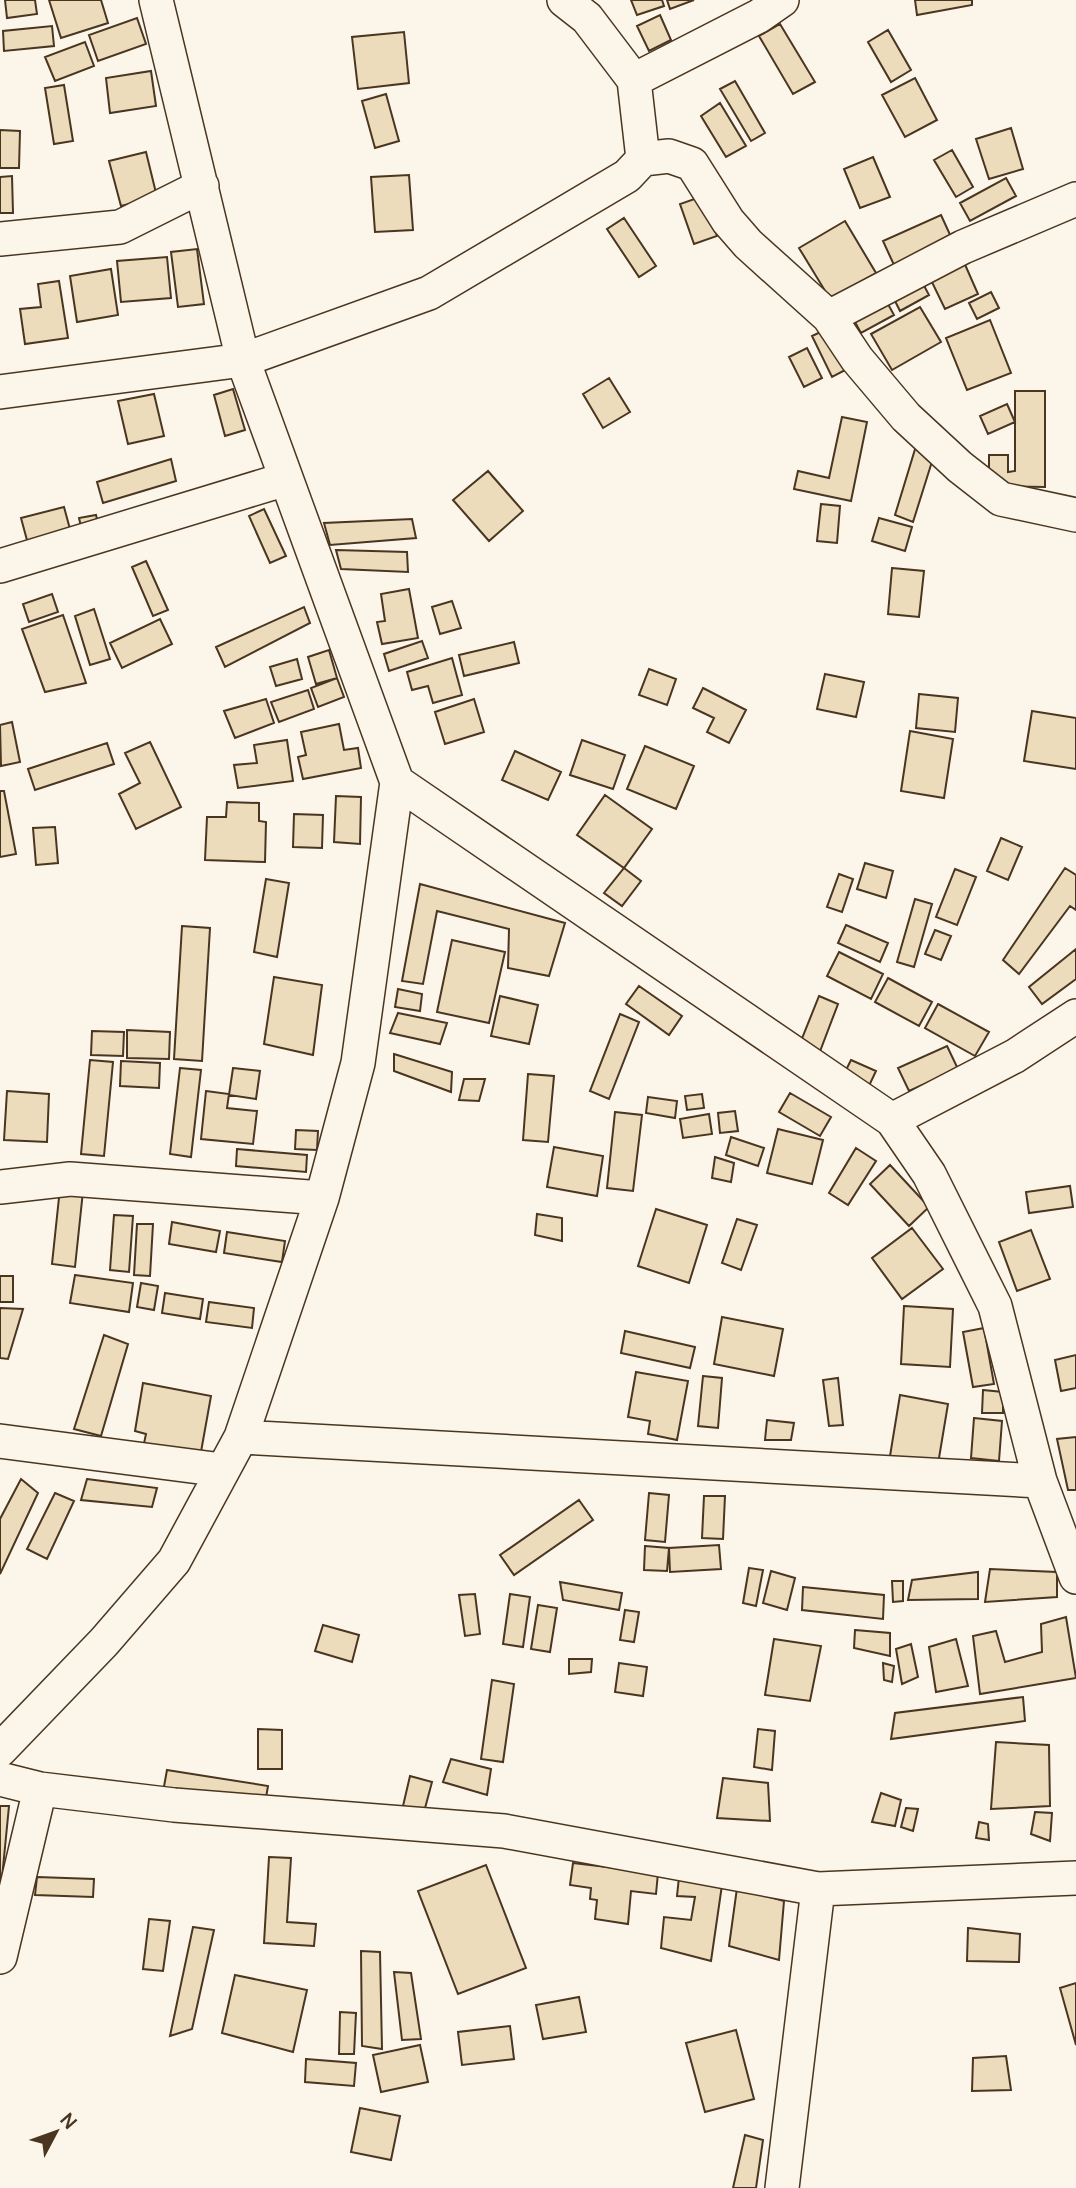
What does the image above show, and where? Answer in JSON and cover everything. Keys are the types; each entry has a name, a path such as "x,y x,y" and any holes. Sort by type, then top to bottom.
{"street":[{"path":"0,1750 104,1643 174,1561 241,1437 322,1198 358,1063 397,782 243,360 156,0"},
{"path":"564,0 587,18 634,80 643,159"},
{"path":"634,80 759,16 782,0"},
{"path":"0,391 243,360 429,293 627,176 643,159 669,156 692,164 728,221 748,244 829,317 856,359 906,417 960,467 1001,499 1076,515"},
{"path":"0,239 120,227 202,186"},
{"path":"829,317 952,253 1076,199"},
{"path":"0,566 286,479"},
{"path":"397,782 892,1120 929,1174 995,1306 1040,1481 1076,1577"},
{"path":"892,1120 1015,1056 1076,1016"},
{"path":"0,1187 70,1179 322,1198"},
{"path":"241,1437 1040,1481"},
{"path":"0,1441 222,1470"},
{"path":"0,1779 40,1789 174,1805 504,1831 818,1889 1076,1878"},
{"path":"0,1957 40,1789"},
{"path":"782,2188 818,1889"}],"building":[{"path":"5,0 35,0 37,14 7,18"},
{"path":"49,0 101,0 108,23 61,38"},
{"path":"631,0 662,0 664,6 637,15"},
{"path":"667,0 694,0 670,9"},
{"path":"915,0 972,0 972,5 917,15"},
{"path":"660,15 671,40 649,51 637,26"},
{"path":"137,18 146,44 98,61 89,35"},
{"path":"780,24 815,82 793,94 759,36"},
{"path":"52,26 54,46 4,51 3,31"},
{"path":"888,30 911,70 891,82 868,42"},
{"path":"404,32 409,83 358,89 352,37"},
{"path":"85,42 94,66 55,81 45,57"},
{"path":"151,71 156,106 110,113 106,78"},
{"path":"915,78 937,120 905,137 882,95"},
{"path":"735,81 765,133 751,141 720,89"},
{"path":"64,85 73,141 54,144 45,88"},
{"path":"386,94 399,141 375,148 362,101"},
{"path":"720,103 746,146 726,157 701,116"},
{"path":"1011,128 1023,169 989,179 976,139"},
{"path":"0,130 20,131 19,168 0,168"},
{"path":"952,150 973,187 956,197 934,160"},
{"path":"146,152 157,197 121,206 109,161"},
{"path":"873,157 890,197 860,208 844,169"},
{"path":"409,175 413,230 375,232 371,177"},
{"path":"12,176 13,213 0,213 0,177"},
{"path":"1006,178 1016,196 970,221 960,203"},
{"path":"703,196 717,236 694,244 680,204"},
{"path":"941,215 952,239 894,265 883,241"},
{"path":"624,218 656,266 639,277 607,229"},
{"path":"845,221 876,273 830,299 799,248"},
{"path":"197,249 204,304 178,307 171,252"},
{"path":"167,257 171,298 121,302 117,261"},
{"path":"963,260 978,294 945,309 929,276"},
{"path":"111,269 118,315 77,322 70,276"},
{"path":"920,278 929,295 900,311 891,293"},
{"path":"59,281 68,338 25,344 20,309 41,307 38,284"},
{"path":"991,292 999,308 977,319 969,303"},
{"path":"883,295 894,315 861,333 850,313"},
{"path":"920,307 941,342 892,370 871,334"},
{"path":"990,320 1011,373 967,390 946,338"},
{"path":"831,327 851,367 832,377 812,336"},
{"path":"807,348 822,378 804,387 789,357"},
{"path":"609,378 630,412 603,428 583,394"},
{"path":"233,389 245,430 225,436 214,395"},
{"path":"1015,391 1045,391 1045,487 989,486 989,455 1008,455 1008,472 1015,471"},
{"path":"154,394 164,436 128,444 118,401"},
{"path":"1007,404 1015,422 988,434 980,416"},
{"path":"842,417 867,422 851,501 794,489 798,471 829,478"},
{"path":"916,446 935,452 913,522 895,515"},
{"path":"171,459 176,481 103,503 97,482"},
{"path":"488,471 523,511 489,541 453,500"},
{"path":"821,504 840,506 837,543 817,541"},
{"path":"64,507 74,544 31,555 21,518"},
{"path":"264,509 286,556 270,563 249,516"},
{"path":"96,515 102,540 85,544 79,518"},
{"path":"879,518 912,527 905,551 872,541"},
{"path":"412,519 416,538 330,545 324,523"},
{"path":"336,550 407,552 408,572 341,569"},
{"path":"146,561 168,610 153,616 132,567"},
{"path":"892,568 924,571 919,617 888,614"},
{"path":"409,589 418,638 382,644 377,622 385,621 381,594"},
{"path":"52,594 58,612 29,622 23,604"},
{"path":"452,601 461,628 440,634 432,607"},
{"path":"304,607 310,623 225,667 216,647"},
{"path":"94,609 110,659 90,665 75,616"},
{"path":"63,615 86,683 45,692 22,629"},
{"path":"160,619 172,644 122,668 110,643"},
{"path":"422,641 428,658 389,671 384,654"},
{"path":"514,642 519,663 464,676 459,655"},
{"path":"329,650 337,678 316,684 308,657"},
{"path":"452,658 462,695 433,703 428,686 412,690 407,672"},
{"path":"297,659 302,679 276,686 270,667"},
{"path":"649,669 676,679 667,705 639,695"},
{"path":"825,674 864,682 856,717 817,709"},
{"path":"337,678 344,697 318,707 311,688"},
{"path":"703,688 746,710 729,743 707,732 714,718 693,708"},
{"path":"308,690 314,709 279,722 271,702"},
{"path":"919,694 958,698 955,732 916,728"},
{"path":"266,699 274,723 235,738 224,711"},
{"path":"474,699 484,732 445,744 435,712"},
{"path":"1032,711 1076,718 1076,769 1024,761"},
{"path":"12,722 20,762 1,766 0,725"},
{"path":"339,724 344,750 358,748 361,768 303,779 298,757 306,755 301,732"},
{"path":"910,731 953,739 944,798 901,791"},
{"path":"287,740 293,781 238,788 234,765 257,763 254,745"},
{"path":"582,740 625,755 613,789 570,775"},
{"path":"150,742 181,807 136,829 119,794 140,783 125,753"},
{"path":"107,743 114,764 35,790 28,769"},
{"path":"645,746 694,766 676,809 627,789"},
{"path":"515,751 561,772 548,800 502,780"},
{"path":"0,791 4,791 16,854 0,857"},
{"path":"605,795 652,829 624,868 577,835"},
{"path":"336,796 361,797 360,844 334,842"},
{"path":"227,802 259,803 259,821 266,822 265,862 205,860 207,817 226,817"},
{"path":"294,814 323,815 322,848 293,847"},
{"path":"55,827 58,863 36,865 33,828"},
{"path":"1001,838 1022,847 1008,880 987,871"},
{"path":"865,863 893,871 886,898 857,889"},
{"path":"624,868 641,881 622,906 604,893"},
{"path":"1065,868 1076,875 1076,910 1070,906 1019,974 1003,960"},
{"path":"955,869 976,877 957,925 936,917"},
{"path":"839,874 853,879 842,912 827,907"},
{"path":"266,879 289,883 277,957 254,952"},
{"path":"420,884 565,923 549,976 508,968 509,929 437,911 423,984 402,981"},
{"path":"915,899 932,904 914,967 897,962"},
{"path":"846,925 888,943 880,962 838,943"},
{"path":"182,926 210,928 202,1061 174,1059"},
{"path":"935,930 951,936 941,960 925,954"},
{"path":"452,940 505,952 489,1023 437,1012"},
{"path":"1076,949 1076,979 1042,1004 1029,987"},
{"path":"839,952 883,974 871,999 827,976"},
{"path":"274,977 322,985 313,1055 264,1044"},
{"path":"888,978 932,1002 919,1026 875,1002"},
{"path":"639,986 682,1016 669,1035 626,1004"},
{"path":"398,989 422,994 420,1011 395,1007"},
{"path":"500,996 538,1005 529,1044 491,1036"},
{"path":"819,996 838,1004 819,1054 799,1046"},
{"path":"938,1004 989,1032 975,1056 925,1028"},
{"path":"398,1013 447,1023 440,1044 390,1033"},
{"path":"620,1014 639,1022 609,1099 590,1091"},
{"path":"127,1030 170,1032 169,1059 127,1058"},
{"path":"92,1031 124,1032 123,1056 91,1055"},
{"path":"947,1046 958,1069 909,1091 898,1068"},
{"path":"394,1054 452,1072 451,1092 394,1071"},
{"path":"90,1060 113,1062 104,1156 81,1154"},
{"path":"851,1060 876,1071 868,1088 843,1076"},
{"path":"121,1061 160,1063 159,1088 120,1086"},
{"path":"180,1068 201,1070 191,1157 170,1154"},
{"path":"233,1068 260,1071 256,1099 229,1095"},
{"path":"528,1074 554,1076 548,1142 523,1140"},
{"path":"464,1079 485,1079 479,1101 459,1100"},
{"path":"7,1091 49,1094 47,1142 4,1140"},
{"path":"206,1091 229,1094 227,1108 257,1111 253,1144 201,1139"},
{"path":"790,1093 831,1117 820,1136 779,1112"},
{"path":"702,1094 704,1108 687,1110 685,1096"},
{"path":"648,1097 677,1101 675,1118 646,1113"},
{"path":"735,1111 738,1131 720,1133 718,1113"},
{"path":"615,1112 642,1115 633,1191 607,1188"},
{"path":"709,1114 712,1134 683,1138 680,1119"},
{"path":"778,1129 823,1140 812,1184 767,1173"},
{"path":"296,1130 318,1131 317,1150 295,1149"},
{"path":"731,1137 764,1148 758,1166 726,1155"},
{"path":"554,1147 603,1156 597,1196 547,1187"},
{"path":"856,1148 876,1161 848,1205 829,1193"},
{"path":"237,1149 307,1155 306,1172 236,1166"},
{"path":"715,1157 734,1163 731,1182 712,1178"},
{"path":"890,1165 929,1207 909,1226 870,1184"},
{"path":"1070,1186 1073,1207 1029,1213 1026,1192"},
{"path":"60,1188 83,1191 75,1267 52,1264"},
{"path":"656,1209 707,1225 689,1283 638,1266"},
{"path":"537,1214 562,1218 562,1241 535,1235"},
{"path":"114,1215 133,1216 129,1272 110,1270"},
{"path":"737,1219 757,1225 741,1270 722,1263"},
{"path":"172,1222 220,1231 216,1252 169,1244"},
{"path":"137,1224 153,1224 150,1276 134,1275"},
{"path":"912,1228 943,1269 902,1299 872,1258"},
{"path":"1031,1230 1050,1279 1017,1291 999,1242"},
{"path":"227,1232 285,1241 282,1262 224,1253"},
{"path":"75,1275 133,1283 129,1312 70,1303"},
{"path":"0,1276 13,1276 13,1302 0,1302"},
{"path":"141,1283 158,1286 154,1310 137,1307"},
{"path":"165,1293 203,1299 200,1319 162,1313"},
{"path":"209,1302 254,1308 252,1328 206,1322"},
{"path":"904,1306 953,1309 950,1367 901,1364"},
{"path":"0,1308 23,1309 8,1359 0,1358"},
{"path":"722,1317 783,1329 774,1376 714,1364"},
{"path":"984,1328 994,1384 973,1387 963,1332"},
{"path":"625,1331 695,1347 690,1368 621,1353"},
{"path":"104,1335 128,1344 101,1436 74,1429"},
{"path":"1076,1355 1076,1388 1061,1391 1055,1360"},
{"path":"636,1372 688,1381 677,1440 648,1434 650,1421 628,1417"},
{"path":"703,1376 722,1378 718,1428 698,1426"},
{"path":"838,1378 843,1425 829,1426 823,1380"},
{"path":"143,1383 211,1396 199,1463 142,1453 146,1434 135,1431"},
{"path":"983,1390 1003,1392 1003,1413 982,1413"},
{"path":"900,1395 948,1404 938,1464 890,1456"},
{"path":"974,1418 1002,1421 999,1461 971,1458"},
{"path":"767,1420 794,1423 791,1440 765,1440"},
{"path":"1076,1437 1076,1490 1068,1490 1057,1439"},
{"path":"21,1479 38,1493 0,1574 0,1519"},
{"path":"87,1479 157,1488 152,1507 81,1500"},
{"path":"55,1493 74,1501 47,1559 27,1549"},
{"path":"649,1493 669,1495 665,1542 645,1540"},
{"path":"704,1496 725,1496 723,1539 702,1538"},
{"path":"579,1500 593,1520 514,1575 500,1555"},
{"path":"719,1545 721,1569 670,1572 669,1548"},
{"path":"645,1546 669,1548 667,1571 644,1570"},
{"path":"749,1568 763,1570 756,1606 743,1603"},
{"path":"990,1569 1057,1572 1057,1597 985,1602"},
{"path":"771,1571 795,1578 787,1610 763,1603"},
{"path":"978,1572 978,1599 908,1600 912,1580"},
{"path":"892,1581 903,1581 903,1601 893,1602"},
{"path":"560,1582 622,1593 619,1610 563,1600"},
{"path":"803,1587 884,1595 883,1619 802,1610"},
{"path":"475,1594 480,1634 465,1636 459,1595"},
{"path":"510,1594 530,1597 523,1647 503,1644"},
{"path":"538,1605 557,1608 550,1652 531,1649"},
{"path":"625,1610 639,1612 634,1642 620,1640"},
{"path":"1066,1617 1076,1678 980,1694 973,1636 996,1631 1005,1662 1042,1652 1041,1624"},
{"path":"323,1625 359,1635 352,1662 315,1651"},
{"path":"855,1630 890,1633 890,1656 854,1648"},
{"path":"774,1639 821,1646 810,1701 765,1695"},
{"path":"956,1639 968,1686 936,1692 929,1647"},
{"path":"911,1644 918,1677 902,1684 896,1649"},
{"path":"569,1659 592,1659 591,1672 569,1674"},
{"path":"619,1663 647,1667 643,1696 615,1692"},
{"path":"883,1663 894,1666 892,1682 884,1680"},
{"path":"492,1680 514,1684 503,1762 481,1759"},
{"path":"1023,1697 1025,1721 891,1739 895,1713"},
{"path":"258,1729 282,1730 282,1769 258,1769"},
{"path":"758,1729 775,1731 772,1770 754,1767"},
{"path":"996,1742 1049,1745 1050,1806 991,1809"},
{"path":"451,1759 491,1769 487,1795 443,1782"},
{"path":"167,1770 268,1786 264,1809 163,1792"},
{"path":"410,1776 432,1782 424,1812 403,1806"},
{"path":"723,1778 768,1783 770,1821 717,1818"},
{"path":"881,1793 901,1800 895,1826 872,1822"},
{"path":"0,1806 9,1806 2,1878 0,1878"},
{"path":"906,1808 918,1809 913,1831 901,1827"},
{"path":"1035,1812 1052,1813 1050,1841 1031,1834"},
{"path":"979,1822 988,1824 989,1840 976,1838"},
{"path":"269,1857 291,1858 287,1922 316,1924 314,1946 264,1943"},
{"path":"573,1863 658,1873 656,1894 631,1891 628,1924 595,1919 597,1900 590,1899 591,1888 570,1885"},
{"path":"486,1865 526,1968 458,1994 418,1891"},
{"path":"37,1877 94,1879 93,1897 35,1895"},
{"path":"679,1877 722,1885 711,1961 661,1948 664,1917 691,1920 695,1897 677,1896"},
{"path":"737,1888 784,1901 779,1960 729,1946"},
{"path":"149,1919 170,1921 163,1971 143,1969"},
{"path":"193,1927 214,1930 192,2029 170,2036"},
{"path":"968,1928 1020,1934 1019,1962 967,1961"},
{"path":"361,1951 380,1952 382,2049 362,2046"},
{"path":"394,1972 411,1973 421,2039 402,2040"},
{"path":"235,1975 307,1990 293,2052 222,2033"},
{"path":"1076,1983 1076,2045 1060,1988"},
{"path":"579,1997 586,2032 543,2039 536,2005"},
{"path":"340,2012 356,2013 354,2054 339,2054"},
{"path":"510,2026 514,2059 462,2065 458,2032"},
{"path":"736,2030 754,2099 705,2112 686,2043"},
{"path":"420,2045 428,2082 381,2092 373,2055"},
{"path":"1006,2056 1011,2090 972,2091 973,2058"},
{"path":"306,2059 356,2063 354,2086 305,2082"},
{"path":"360,2108 400,2116 391,2160 351,2152"},
{"path":"745,2135 763,2140 756,2188 733,2188"}]}
